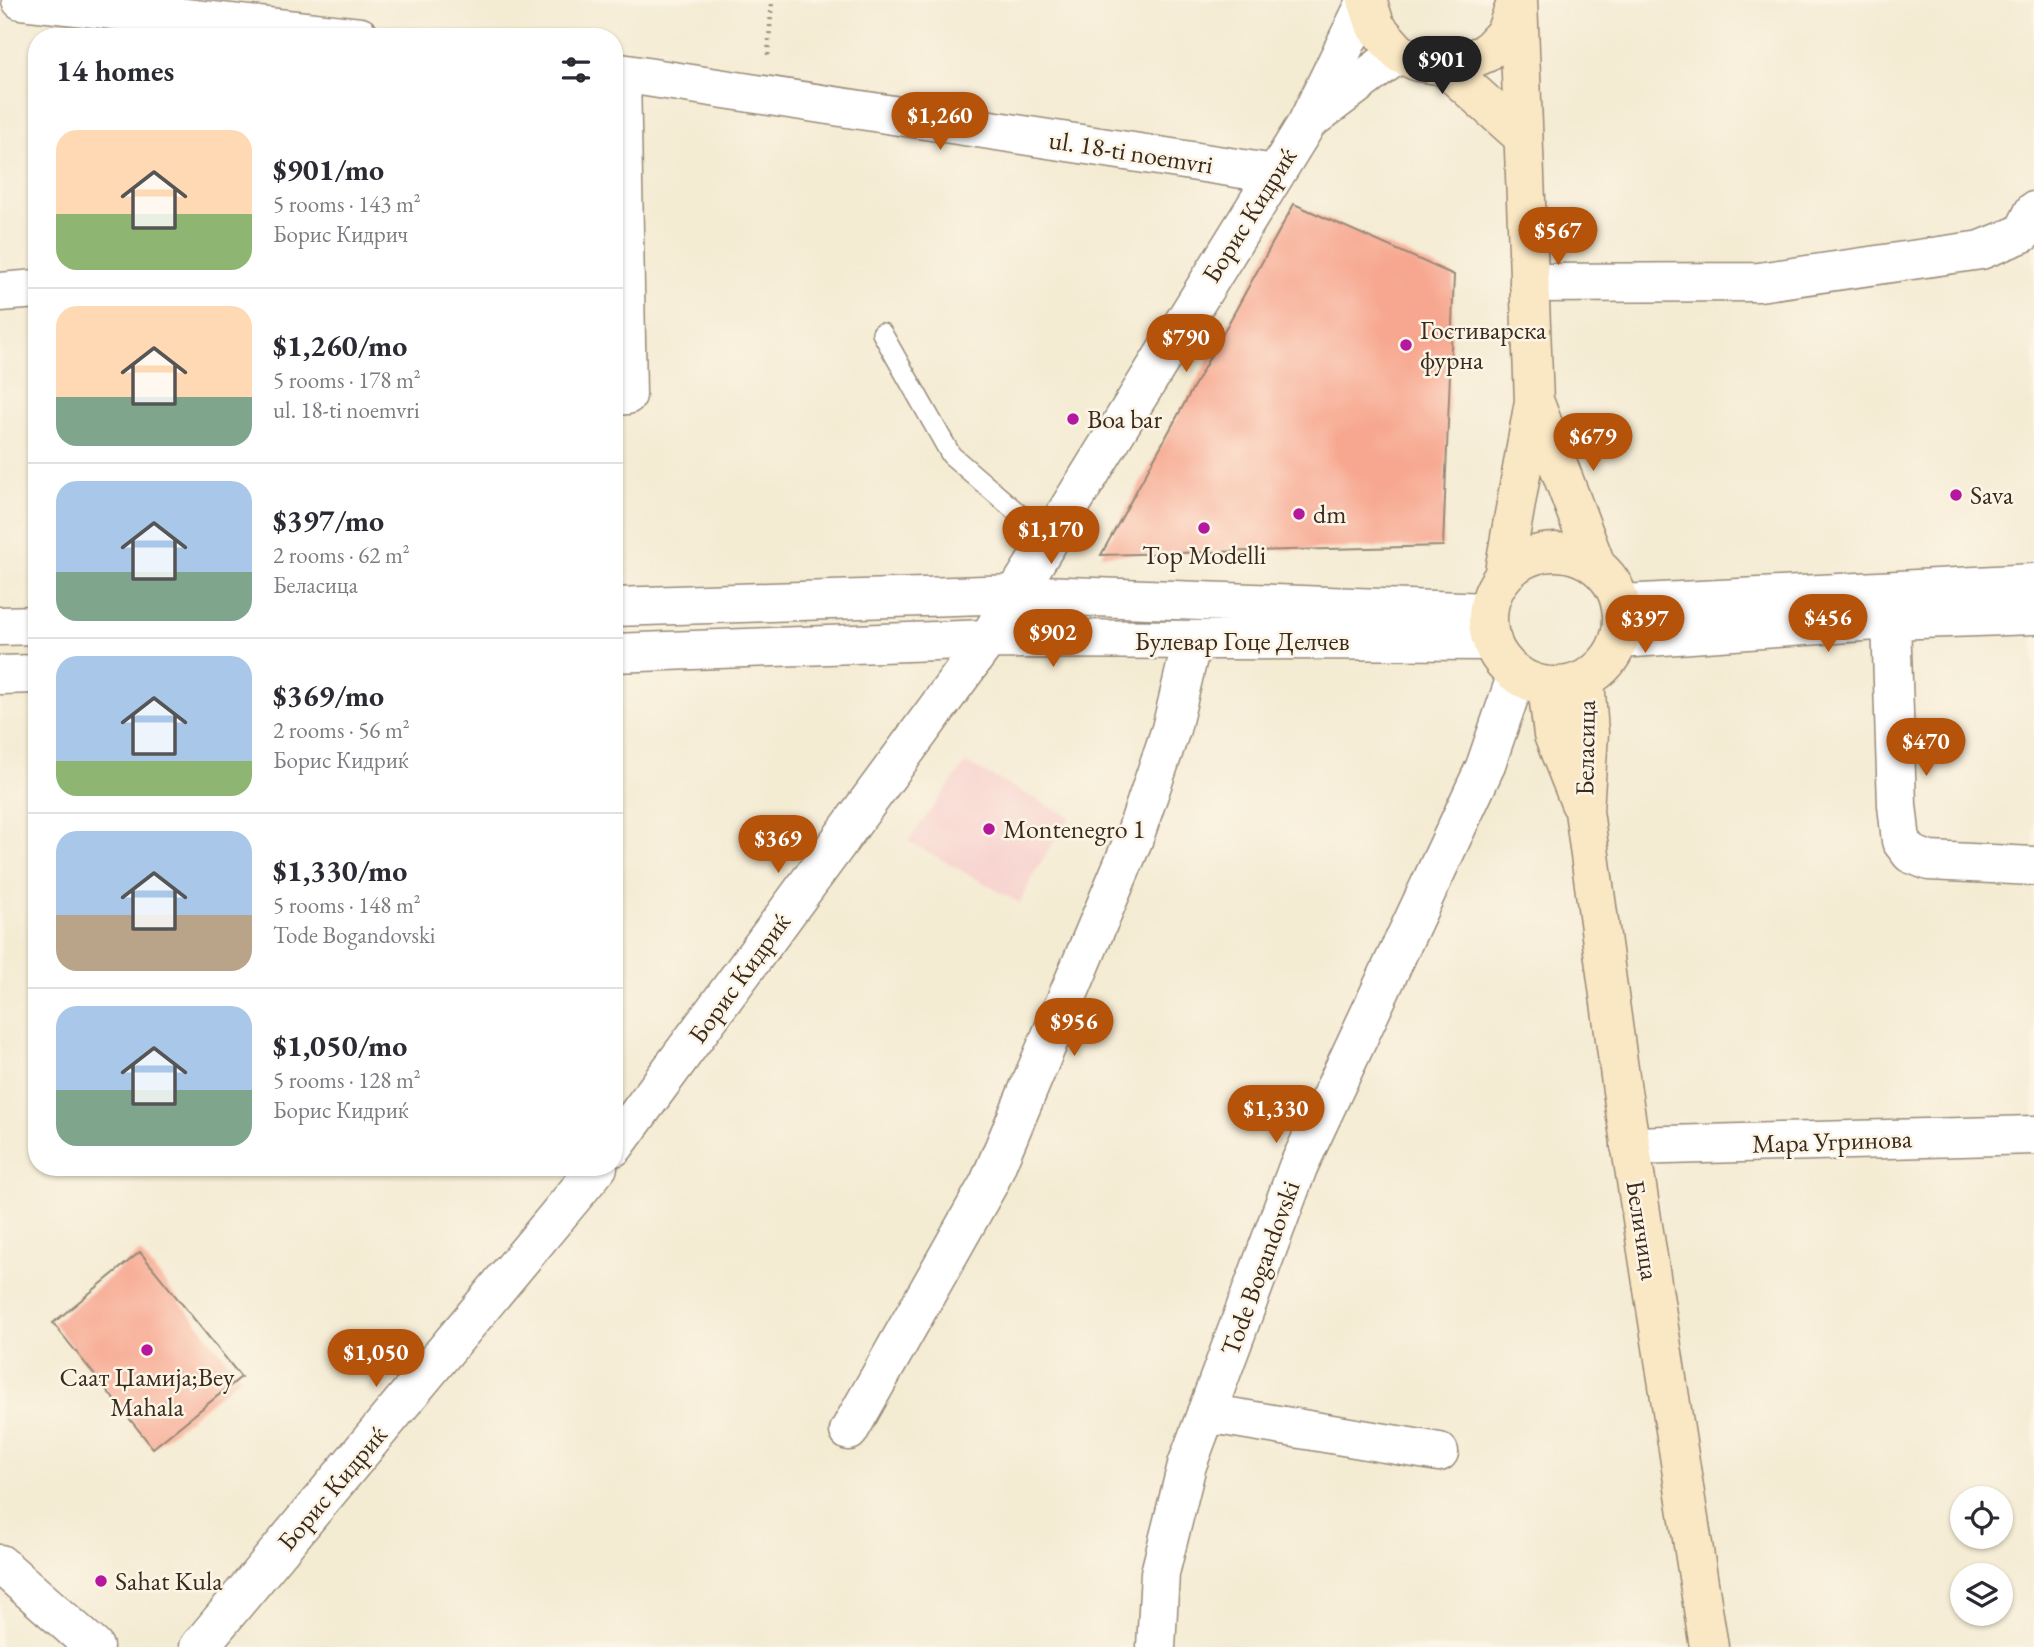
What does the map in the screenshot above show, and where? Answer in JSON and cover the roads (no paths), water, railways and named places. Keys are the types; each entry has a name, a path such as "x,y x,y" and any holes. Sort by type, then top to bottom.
{"main road":[{"path":"1367,0 1376,27 1399,53 1418,62 1444,66 1462,64 1486,53 1505,33 1517,0"},
{"path":"1503,577 1534,401 1517,0"},
{"path":"1444,66 1522,136"},
{"path":"1534,401 1596,565"},
{"path":"1547,552 1573,554 1596,565 1607,576 1621,621 1612,655 1600,669 1585,679 1567,685 1532,680 1502,660 1490,627 1493,593 1503,577 1522,560 1547,552"},
{"name":"Беласица","path":"1584,811 1589,733 1585,679"},
{"name":"Беласица","path":"1532,680 1584,811"},
{"name":"Беличица","path":"1584,811 1630,1146 1709,1647"}],"street":[{"path":"21,0 69,22 194,28"},
{"path":"1307,123 1367,0"},
{"path":"1307,123 1399,53"},
{"name":"ul. 18-ti noemvri","path":"623,73 1275,174"},
{"name":"Борис Кидриќ","path":"623,1135 988,639 1307,123"},
{"path":"1529,283 1759,282 1981,250 2022,233 2034,211"},
{"path":"623,251 627,395 623,395"},
{"path":"0,292 28,290"},
{"path":"1621,621 2034,583"},
{"name":"Булевар Гоце Делчев","path":"623,607 1015,594 1490,627"},
{"path":"1621,621 1891,620 2034,615"},
{"path":"1891,620 1897,805 1901,841 1911,854 1929,861 2034,866"},
{"path":"0,626 28,625"},
{"name":"Булевар Гоце Делчев","path":"623,653 988,639 1192,640 1490,627"},
{"path":"849,1431 989,1183 1134,838 1171,729 1192,640"},
{"path":"0,675 28,674"},
{"name":"Tode Bogandovski","path":"1156,1647 1160,1573 1186,1465 1298,1167 1486,767 1532,680"},
{"name":"Мара Угринова","path":"1630,1146 2034,1135"},
{"name":"Борис Кидриќ","path":"199,1647 580,1176"},
{"path":"1206,1413 1439,1452"},
{"path":"0,1564 94,1647"}],"lane":[{"path":"882,333 951,455 1049,540"}],"place":[{"name":"Гостиварска фурна","path":"1406,345"},
{"name":"Boa bar","path":"1073,419"},
{"name":"Sava","path":"1956,495"},
{"name":"dm","path":"1299,514"},
{"name":"Top Modelli","path":"1204,528"},
{"name":"Montenegro 1","path":"989,829"},
{"name":"Саат Џамија;Bey Mahala","path":"147,1350"},
{"name":"Sahat Kula","path":"101,1581"}]}
